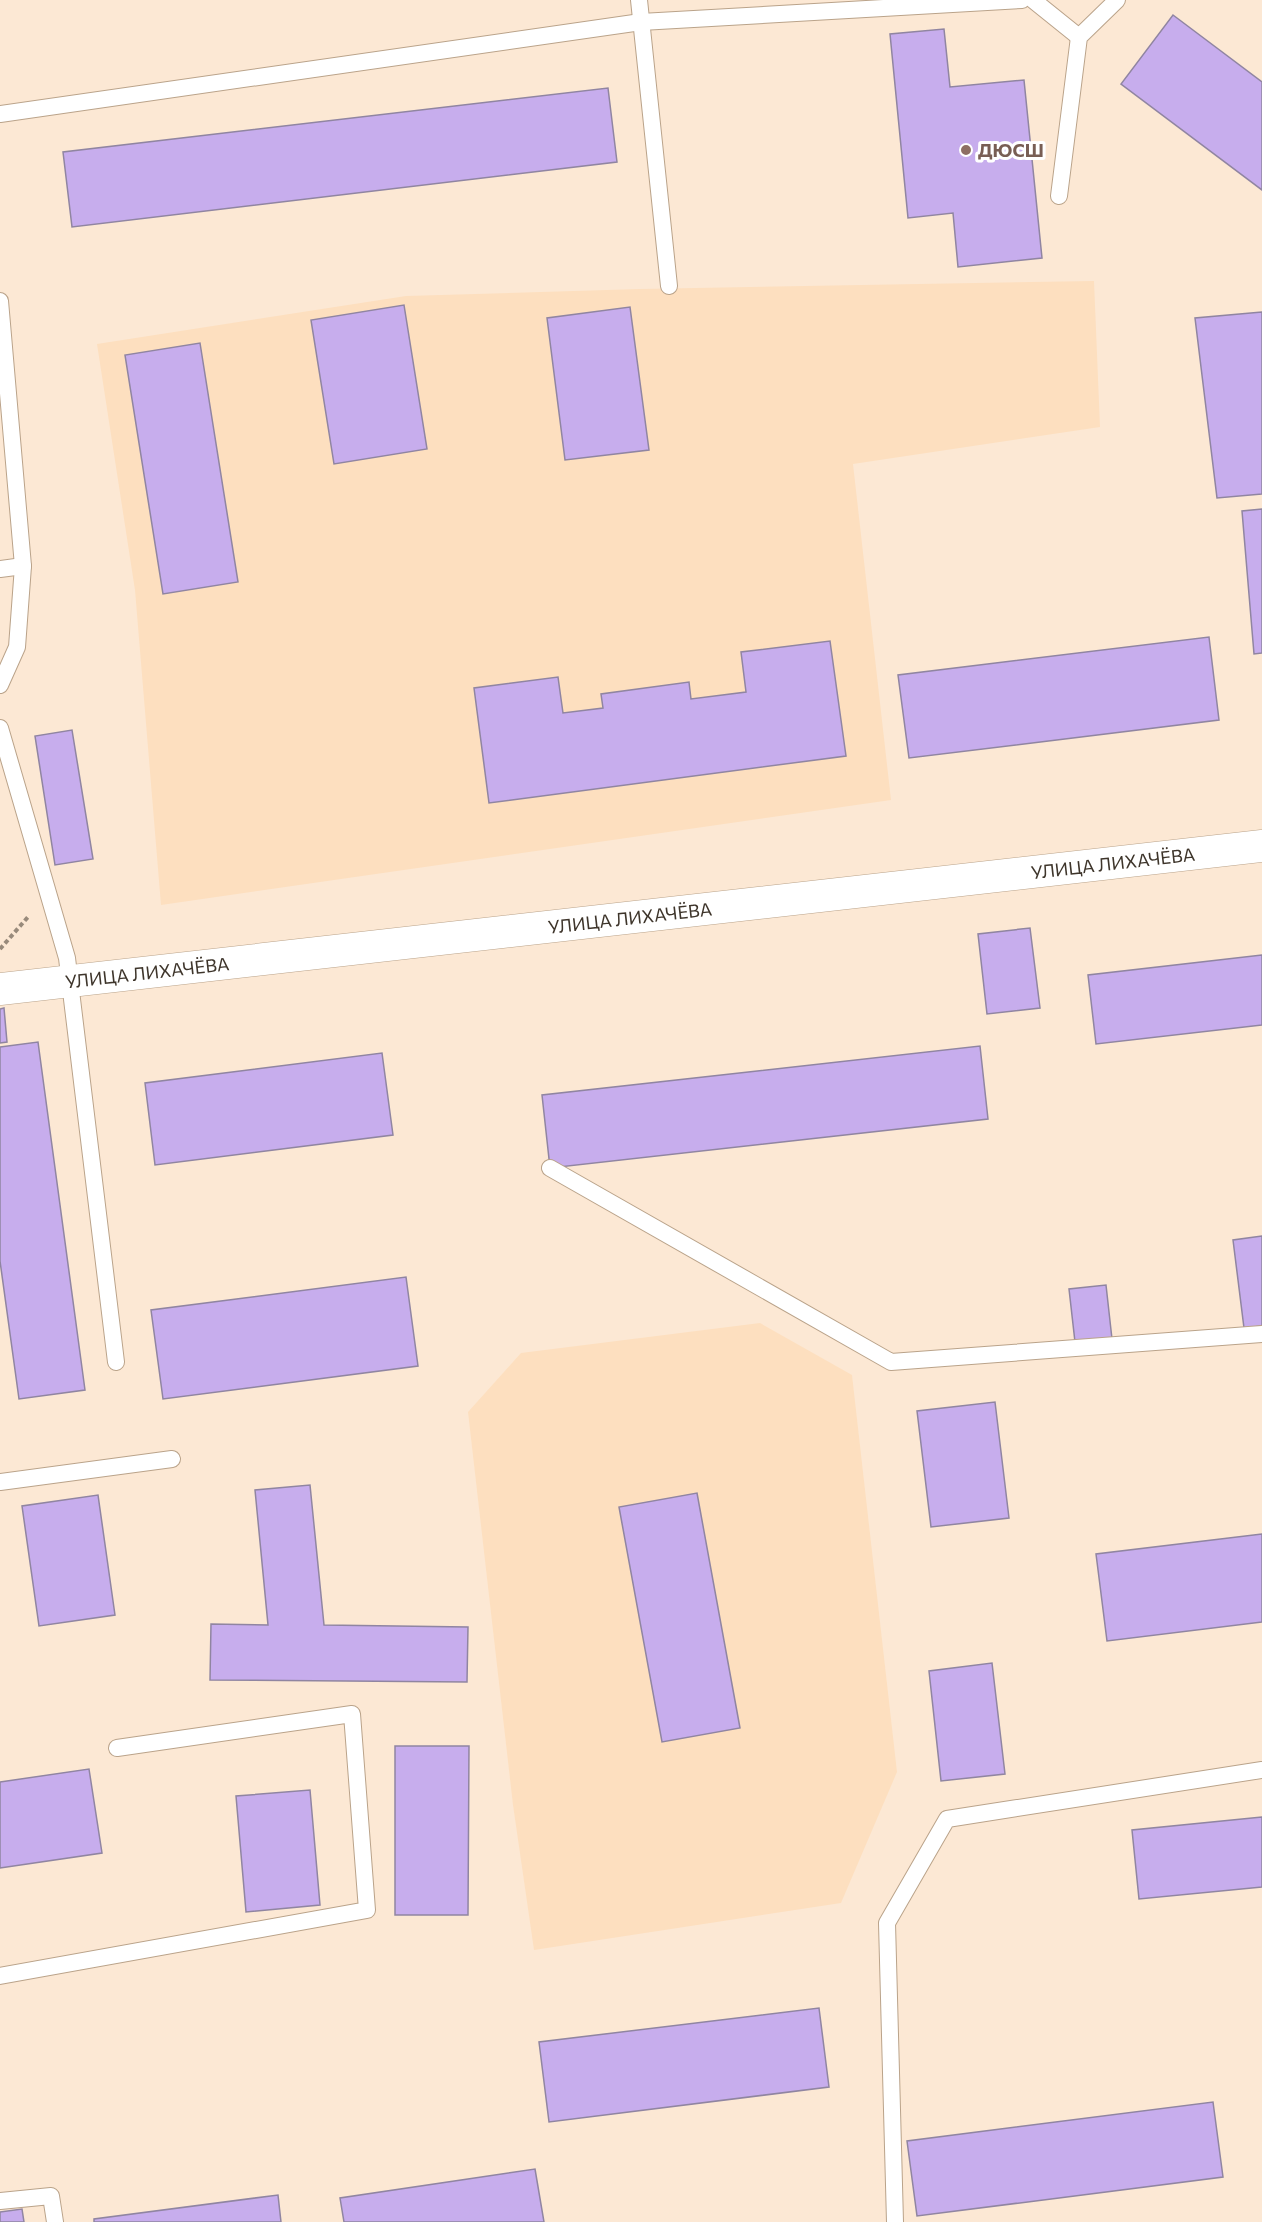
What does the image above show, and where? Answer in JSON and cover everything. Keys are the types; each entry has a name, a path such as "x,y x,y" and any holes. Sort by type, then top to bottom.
{"street":[{"name":"УЛИЦА ЛИХАЧЁВА","path":"0,989 1262,846"}],"lane":[{"path":"639,0 669,286"},
{"path":"0,114 641,22 1022,0"},
{"path":"1033,0 1079,37"},
{"path":"1059,196 1079,37 1117,0"},
{"path":"0,301 23,566 17,647 0,685"},
{"path":"0,569 23,566"},
{"path":"0,728 67,958 116,1362"},
{"path":"550,1168 891,1362 1262,1334"},
{"path":"0,1482 172,1459"},
{"path":"0,1976 367,1910 352,1714 117,1748"},
{"path":"895,2222 886,1923 947,1819 1262,1770"},
{"path":"0,2201 51,2196 54,2222"}],"path":[{"path":"0,949 48,894"}],"shaded area":[{"path":"1094,281 1100,427 853,464 891,800 161,905 135,590 97,344 406,296 640,289"},
{"path":"760,1323 852,1375 897,1772 841,1903 534,1950 513,1805 468,1412 521,1353"}],"building":[{"path":"1173,15 1262,82 1262,190 1121,84"},
{"name":"ДЮСШ","path":"944,29 950,87 1024,80 1042,258 958,267 953,213 908,218 890,34"},
{"path":"608,88 617,162 72,227 63,152"},
{"path":"404,305 427,449 334,464 311,320"},
{"path":"630,307 649,450 565,460 547,318"},
{"path":"1262,312 1262,494 1217,498 1195,318"},
{"path":"200,343 238,582 163,594 125,355"},
{"path":"1262,509 1262,653 1254,654 1242,511"},
{"path":"1209,637 1219,720 909,758 898,675"},
{"path":"830,641 846,756 489,803 474,688 558,677 563,713 603,708 601,694 689,682 691,699 746,692 741,652"},
{"path":"72,730 93,859 55,865 35,736"},
{"path":"1030,928 1040,1008 987,1014 978,934"},
{"path":"1262,955 1262,1025 1096,1044 1088,975"},
{"path":"4,1008 7,1042 0,1043 0,1009"},
{"path":"38,1042 85,1390 19,1399 0,1261 0,1047"},
{"path":"980,1046 988,1119 550,1168 542,1095"},
{"path":"382,1053 393,1135 155,1165 145,1083"},
{"path":"1262,1236 1262,1326 1244,1328 1233,1240"},
{"path":"406,1277 418,1366 163,1399 151,1310"},
{"path":"1106,1285 1112,1339 1075,1342 1069,1289"},
{"path":"995,1402 1009,1518 931,1527 917,1411"},
{"path":"310,1485 324,1625 468,1627 467,1682 210,1680 211,1624 268,1625 255,1490"},
{"path":"697,1493 740,1728 662,1742 619,1507"},
{"path":"98,1495 115,1615 39,1626 22,1506"},
{"path":"1262,1534 1262,1622 1107,1641 1096,1554"},
{"path":"992,1663 1005,1774 941,1781 929,1671"},
{"path":"395,1746 469,1746 468,1915 395,1915"},
{"path":"89,1769 102,1853 0,1868 0,1782"},
{"path":"310,1790 320,1905 246,1912 236,1796"},
{"path":"1262,1817 1262,1887 1139,1899 1132,1830"},
{"path":"819,2008 829,2087 549,2122 539,2042"},
{"path":"1213,2102 1223,2177 917,2216 907,2141"},
{"path":"535,2169 544,2222 344,2222 340,2198"},
{"path":"278,2195 281,2222 94,2222 94,2219"},
{"path":"22,2209 24,2222 0,2222 0,2212"}],"place":[{"name":"ДЮСШ","path":"966,150"}]}
